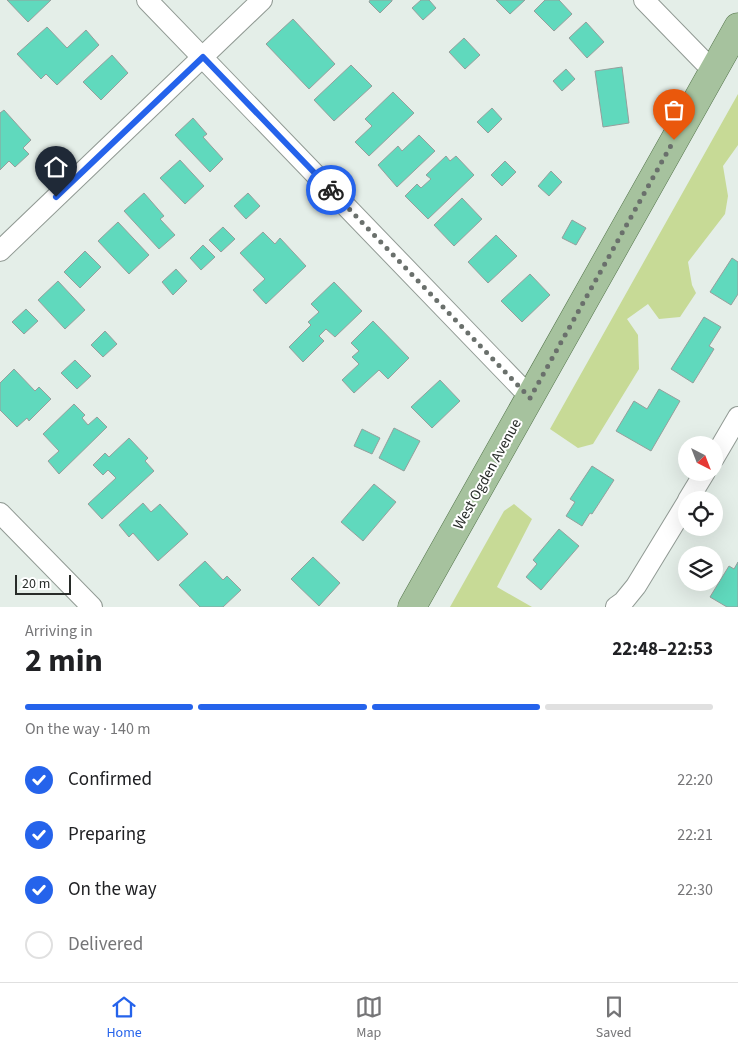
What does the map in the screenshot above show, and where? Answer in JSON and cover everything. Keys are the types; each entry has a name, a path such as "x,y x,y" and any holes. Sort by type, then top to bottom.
{"main road":[{"name":"West Ogden Avenue","path":"412,607 738,27"}],"street":[{"path":"147,0 530,398"},
{"path":"0,251 262,0"},
{"path":"644,0 713,71"},
{"path":"723,443 738,417"},
{"path":"0,512 92,607"},
{"path":"616,607 636,586 678,517"}],"green space":[{"path":"738,94 738,145 723,166 728,196 725,214 688,262 692,285 696,293 680,317 659,319 648,304 627,319 638,335 639,369 593,444 578,448 550,429"},
{"path":"514,504 532,519 497,587 532,607 450,607 504,511"}],"building":[{"path":"7,0 51,0 28,22"},
{"path":"370,0 392,1 380,13 369,2"},
{"path":"421,0 429,0 436,8 423,20 412,8"},
{"path":"496,0 525,0 510,14"},
{"path":"545,0 559,0 572,14 554,31 534,11"},
{"path":"293,19 335,64 309,89 266,44"},
{"path":"586,22 604,42 587,58 569,38"},
{"path":"47,27 67,48 86,30 99,45 57,85 46,74 41,79 17,54"},
{"path":"464,38 480,55 465,69 449,52"},
{"path":"112,55 128,73 101,100 83,82"},
{"path":"351,65 372,86 334,121 314,100"},
{"path":"622,67 629,123 603,127 595,71"},
{"path":"566,69 575,79 562,91 553,81"},
{"path":"393,92 414,113 369,156 355,142 372,126 365,119"},
{"path":"492,108 502,119 488,133 477,122"},
{"path":"4,110 31,140 23,148 29,154 15,167 9,161 0,170 0,113"},
{"path":"193,118 207,134 203,137 223,159 210,172 175,135"},
{"path":"419,135 435,151 397,187 378,165 398,146 402,151"},
{"path":"446,156 450,161 456,156 474,175 428,219 405,196 417,184 421,188 431,179 426,175"},
{"path":"180,160 204,186 185,204 160,178"},
{"path":"505,161 516,172 502,186 491,175"},
{"path":"551,171 562,182 549,196 538,186"},
{"path":"144,193 164,216 160,219 175,235 159,249 124,211"},
{"path":"248,193 260,206 246,219 234,206"},
{"path":"462,198 482,219 454,246 434,225"},
{"path":"572,220 586,228 576,245 562,238"},
{"path":"118,222 149,255 129,274 98,241"},
{"path":"223,227 235,239 221,252 209,240"},
{"path":"263,232 275,244 280,238 306,266 266,304 253,290 265,279 240,253"},
{"path":"496,235 517,256 488,283 468,262"},
{"path":"203,245 215,257 201,270 190,258"},
{"path":"85,251 101,267 80,288 64,272"},
{"path":"732,258 738,262 738,294 731,305 710,292"},
{"path":"176,269 187,281 173,295 162,282"},
{"path":"530,274 550,295 522,322 501,301"},
{"path":"58,281 85,310 65,329 38,300"},
{"path":"334,282 362,311 335,337 326,329 319,336 324,341 303,362 289,347 311,325 308,322 319,312 311,304"},
{"path":"26,309 38,321 24,334 12,322"},
{"path":"704,317 721,327 709,346 714,349 693,383 671,369"},
{"path":"373,321 409,358 388,379 379,370 354,393 342,380 359,364 352,357 359,351 351,343"},
{"path":"105,331 117,344 103,357 91,345"},
{"path":"75,360 91,376 77,389 61,373"},
{"path":"14,369 35,391 39,387 51,399 29,421 27,418 17,427 0,410 0,383"},
{"path":"440,380 460,401 432,428 411,407"},
{"path":"659,389 680,401 651,451 616,431 634,401 647,409"},
{"path":"74,404 85,415 82,418 88,425 97,417 107,427 59,474 48,461 59,451 43,434"},
{"path":"394,428 420,441 404,471 379,458"},
{"path":"362,429 380,438 372,454 354,446"},
{"path":"129,438 148,458 145,461 154,471 102,519 88,504 116,478 108,470 103,475 93,465 105,453 109,457"},
{"path":"592,466 614,480 582,526 566,516 575,502 570,499"},
{"path":"374,484 396,502 363,541 341,522"},
{"path":"143,503 151,512 160,504 188,534 158,561 133,533 129,537 119,525"},
{"path":"559,529 579,546 541,590 526,577 537,564 533,560"},
{"path":"313,557 340,583 319,606 291,579"},
{"path":"205,561 223,580 227,576 241,590 223,607 200,607 179,585"},
{"path":"738,562 738,607 727,607 710,597 714,591 723,591 723,576 729,566 734,569"}],"way so far":[{"path":"331,190 530,398 674,140"}],"route":[{"path":"56,197 203,57 331,190"}]}
